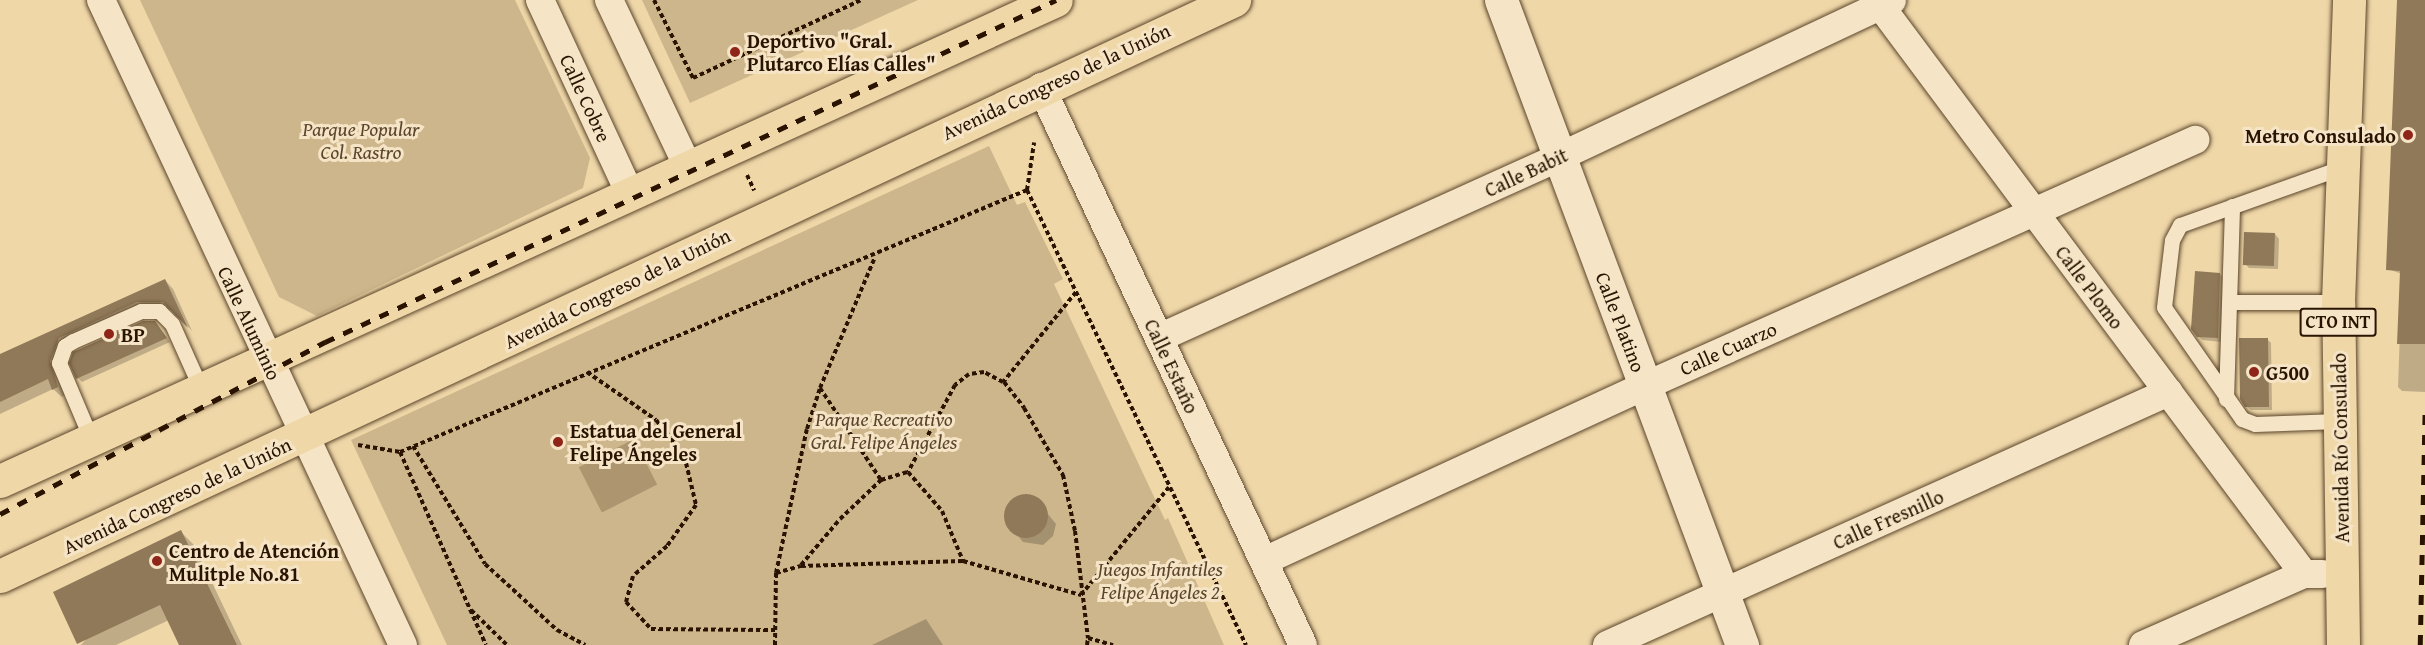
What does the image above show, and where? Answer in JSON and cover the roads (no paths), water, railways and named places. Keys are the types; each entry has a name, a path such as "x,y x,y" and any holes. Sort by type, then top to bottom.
{"main road":[{"path":"0,481 203,392 1056,0"},
{"name":"Avenida Congreso de la Unión","path":"0,576 304,437 1041,87 1234,0"},
{"name":"Avenida Río Consulado","path":"2343,645 2338,302 2340,168 2349,0"}],"street":[{"name":"Calle Aluminio","path":"101,0 268,362 403,645"},
{"name":"Calle Cobre","path":"540,0 632,196"},
{"path":"609,0 689,169"},
{"name":"Calle Platino","path":"1501,0 1742,645"},
{"name":"Calle Babit","path":"1159,338 1559,157 1882,2"},
{"name":"Calle Plomo","path":"1882,2 2032,211 2304,574"},
{"name":"Calle Estaño","path":"1041,87 1303,645"},
{"name":"Calle Cuarzo","path":"1264,561 2032,211 2195,141"},
{"name":"Calle Fresnillo","path":"1607,645 2169,392"},
{"path":"2143,645 2304,574 2342,573"}],"lane":[{"path":"2338,421 2248,423 2226,399 2169,318 2165,302 2174,231 2188,220 2340,168"},
{"path":"2226,399 2231,302 2232,206"},
{"path":"2231,302 2338,302"},
{"path":"92,441 59,363 66,346 73,340 141,311 159,311 172,324 203,392"}],"railway":[{"path":"0,514 325,342 1056,0"},
{"path":"2420,645 2425,409"}],"place":[{"name":"Deportivo \"Gral. Plutarco Elías Calles\"","path":"735,52"},
{"name":"Metro Consulado","path":"2408,135"},
{"name":"BP","path":"109,334"},
{"name":"G500","path":"2254,372"},
{"name":"Estatua del General Felipe Ángeles","path":"558,442"},
{"name":"Centro de Atención Mulitple No.81","path":"157,561"}],"park label":[{"name":"Parque Popular Col. Rastro","path":"361,140"},
{"name":"Parque Recreativo Gral. Felipe Ángeles","path":"884,430"},
{"name":"Juegos Infantiles Felipe Ángeles 2","path":"1160,580"}]}
